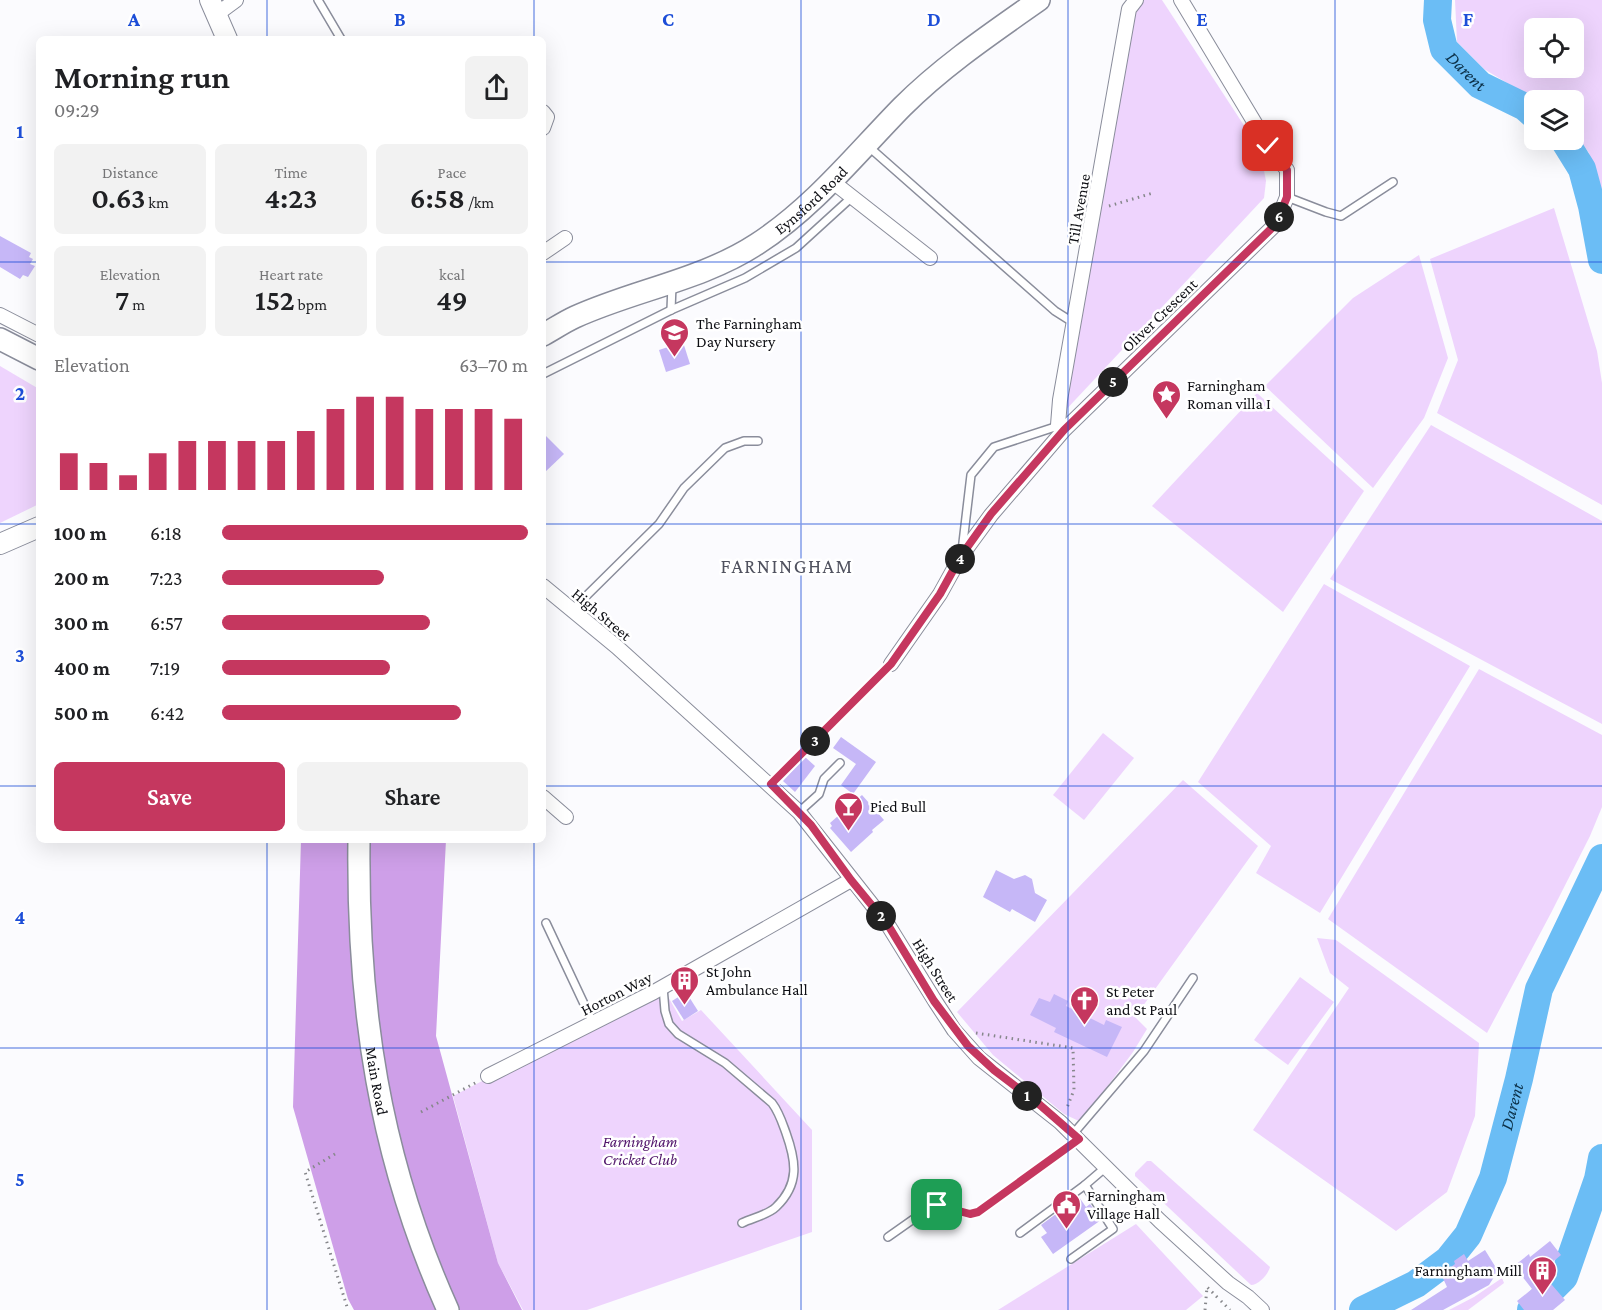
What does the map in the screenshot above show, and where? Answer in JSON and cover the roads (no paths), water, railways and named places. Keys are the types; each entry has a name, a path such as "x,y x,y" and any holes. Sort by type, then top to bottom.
{"main road":[{"name":"Eynsford Road","path":"546,333 575,317 716,265 756,245 801,212 833,182 903,106 949,66 1039,0"},
{"path":"0,339 36,357"},
{"name":"Main Road","path":"359,843 359,930 371,1054 388,1137 404,1194 423,1252 448,1310"}],"street":[{"path":"226,36 213,7 236,0"},
{"name":"Till Avenue","path":"1061,428 1060,400 1129,9 1136,0"},
{"name":"Oliver Crescent","path":"891,664 940,594 961,556 991,514 1061,428 1276,224 1287,197 1287,170 1268,146 1180,0"},
{"path":"833,182 930,258"},
{"path":"546,251 565,238"},
{"path":"0,315 36,333"},
{"path":"0,544 36,527"},
{"name":"High Street","path":"546,588 617,647 771,784 799,812 888,925 954,1030 979,1058 1060,1122 1160,1221 1228,1283 1262,1310"},
{"path":"546,800 566,817"},
{"name":"Horton Way","path":"488,1076 663,987 851,880"}],"lane":[{"path":"318,0 339,36"},
{"path":"867,145 1055,310 1075,324"},
{"path":"1287,197 1341,216 1393,182"},
{"path":"546,372 671,310 745,278 796,248 852,197"},
{"path":"671,310 672,282"},
{"path":"961,556 971,475 994,447 1061,428"},
{"path":"572,610 660,524 684,488 725,448 744,441 758,441"},
{"path":"799,812 819,794 824,778 840,763"},
{"path":"546,923 593,1023"},
{"path":"888,1238 932,1206 937,1205 970,1214 978,1212 1076,1137 1144,1051 1193,978"},
{"path":"663,987 665,1011 669,1024 678,1034 724,1063 772,1103 778,1111 792,1149 795,1166 794,1180 787,1193 775,1209 742,1223"},
{"path":"1020,1233 1106,1167"},
{"path":"1071,1259 1113,1229 1085,1185"}],"waterway":[{"name":"Darent","path":"1438,0 1437,20 1444,49 1480,85 1524,107"},
{"name":"Darent","path":"1570,150 1582,169 1592,206 1602,260"},
{"name":"Darent","path":"1363,1310 1416,1284 1448,1260 1468,1235 1493,1178 1519,1079 1539,989 1602,858"},
{"name":"Darent","path":"1531,1310 1564,1277 1598,1179 1602,1158"}],"place":[{"name":"The Farningham Day Nursery","path":"675,358"},
{"name":"Farningham Roman villa I","path":"1166,420"},
{"name":"Pied Bull","path":"849,832"},
{"name":"St John Ambulance Hall","path":"685,1006"},
{"name":"St Peter and St Paul","path":"1085,1026"},
{"name":"Farningham Village Hall","path":"1066,1230"},
{"name":"Farningham Mill","path":"1543,1296"}],"district":[{"name":"FARNINGHAM","path":"787,566"}],"park label":[{"name":"Farningham Cricket Club","path":"640,1150"}]}
